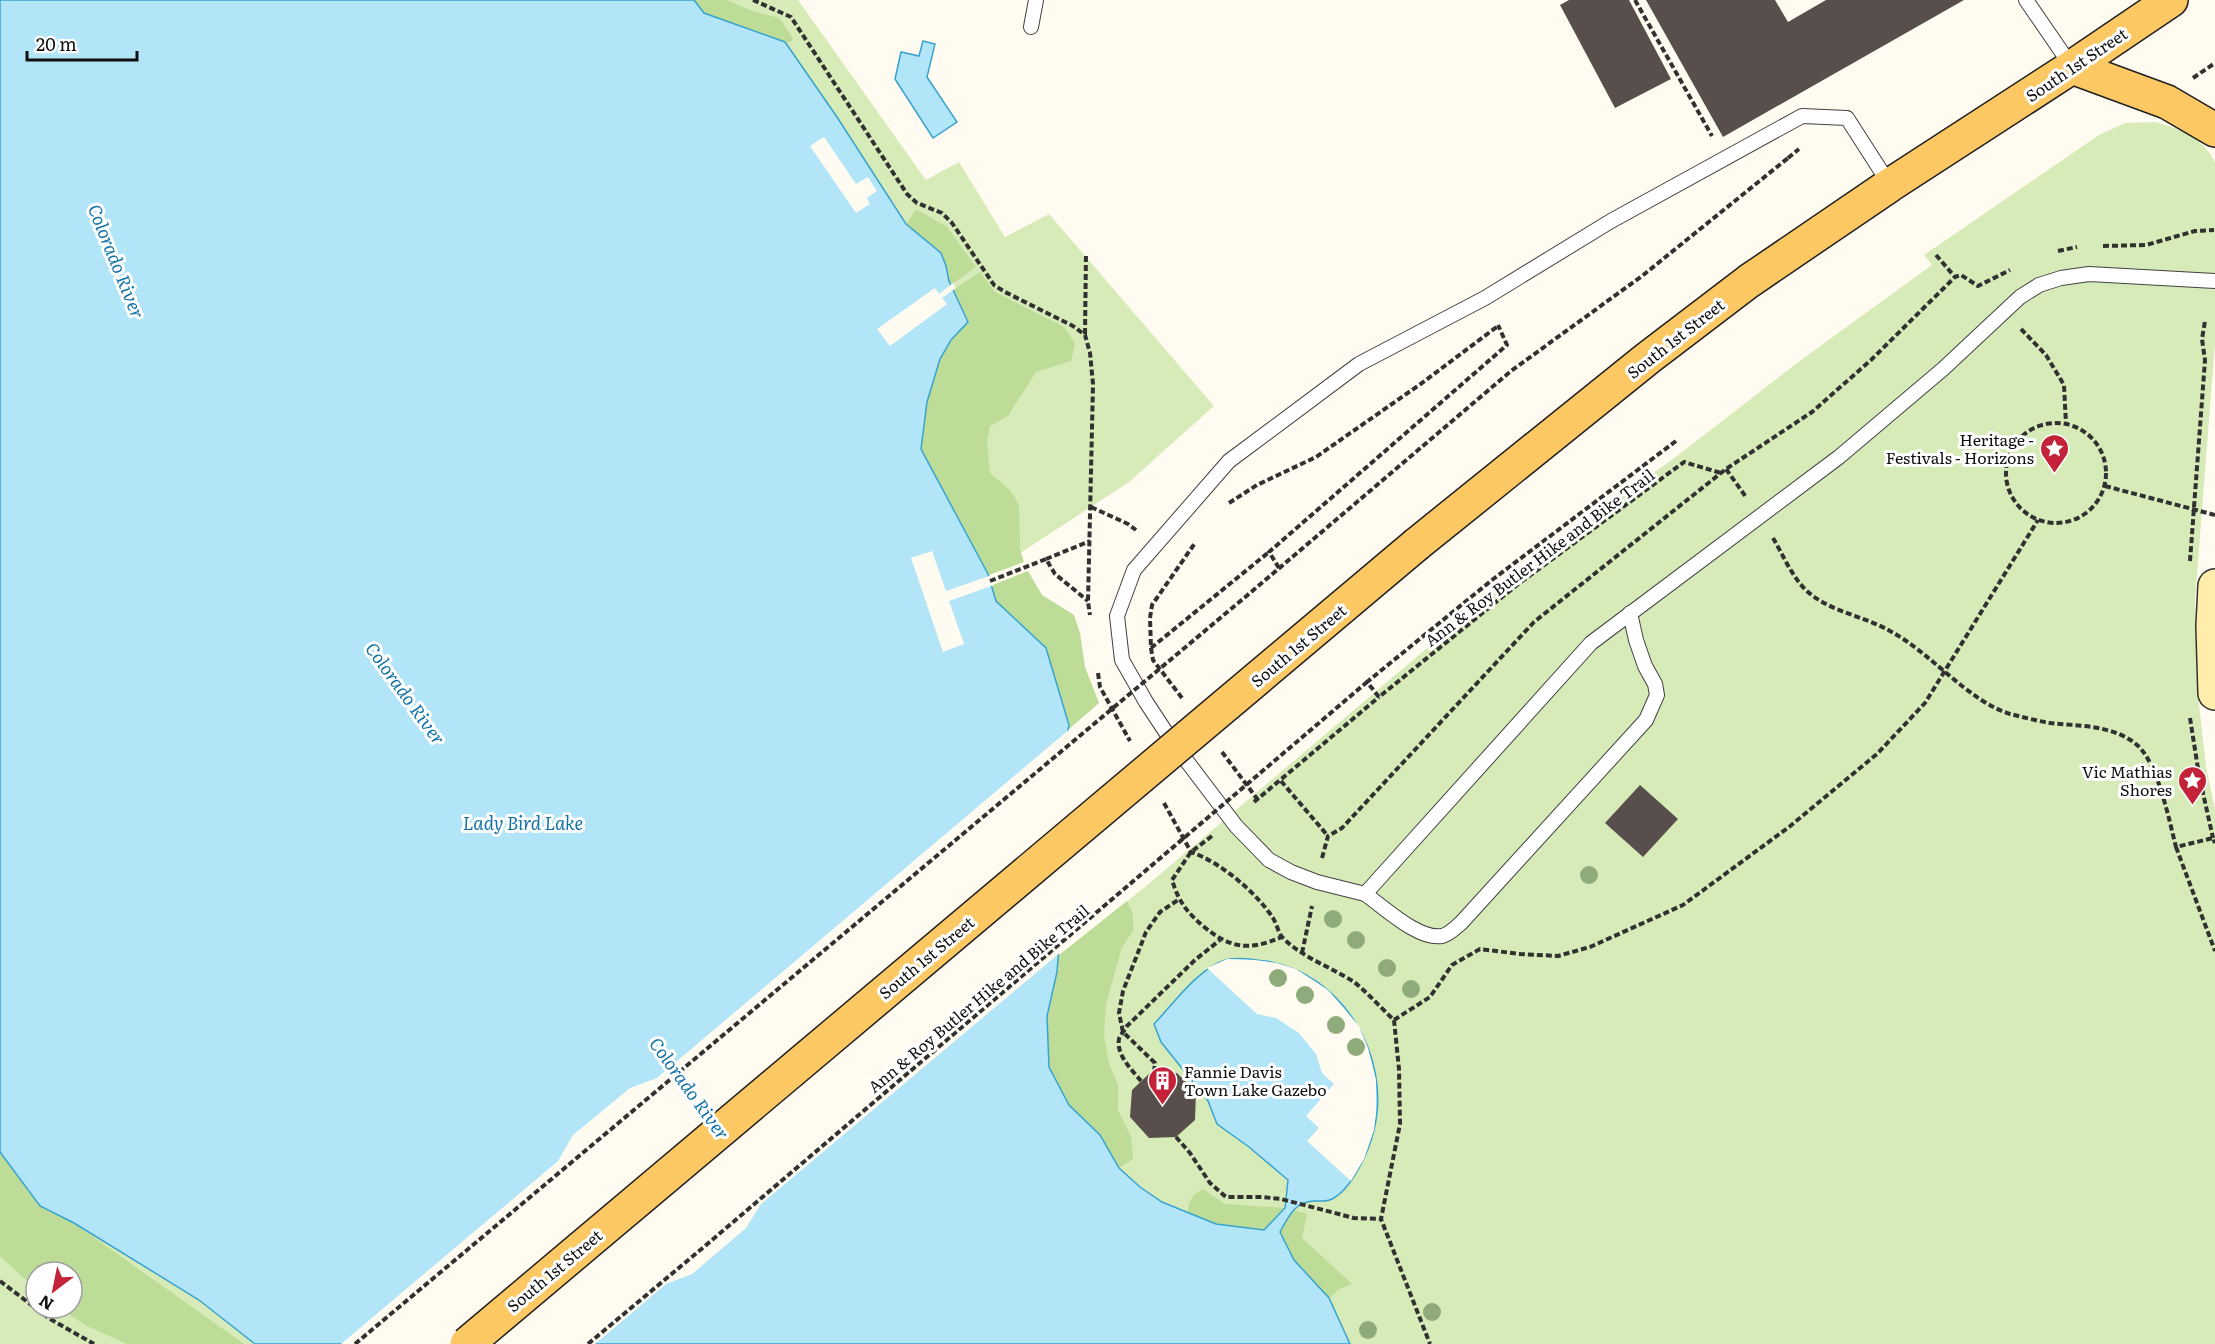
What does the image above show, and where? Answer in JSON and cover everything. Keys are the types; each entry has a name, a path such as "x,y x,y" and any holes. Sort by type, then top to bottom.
{"main road":[{"name":"South 1st Street","path":"467,1344 1418,544 1639,366 1749,281 2171,0"},
{"path":"2072,67 2167,102 2215,130"}],"street":[{"path":"2215,586 2213,626 2215,693"}],"lane":[{"path":"1031,27 1036,0"},
{"path":"2026,0 2072,67"},
{"path":"1630,613 1636,640 1645,666 1655,684 1657,695 1646,720 1452,932 1442,936 1417,931 1365,894 1317,882 1269,860 1236,826 1173,743 1146,702 1122,660 1117,616 1134,570 1229,461 1359,364 1485,298 1611,221 1802,116 1847,118 1890,185"},
{"path":"1365,894 1591,643 1839,457 1943,369 2020,297 2039,285 2061,278 2089,274 2215,280"}],"path":[{"path":"1635,0 1714,140"},
{"path":"2190,80 2215,63"},
{"path":"356,1344 1511,371 1642,276 1788,158"},
{"path":"1084,335 1086,253"},
{"path":"1936,255 1955,277"},
{"path":"1978,286 1983,291"},
{"path":"1151,648 1269,552 1507,345 1485,298"},
{"path":"2194,510 2205,360 2202,339 2205,321"},
{"path":"2017,325 2046,355 2064,385 2066,424"},
{"path":"1219,509 1257,485 1316,457 1422,383 1498,326"},
{"path":"2051,423 2066,424 2083,431 2096,441 2107,471 2105,486 2100,498 2089,512 2076,520 2050,524 2027,515 2010,496 2006,482 2008,457 2024,434 2051,423"},
{"name":"Ann & Roy Butler Hike and Bike Trail","path":"588,1344 1367,682 1492,580 1676,441"},
{"name":"Ann & Roy Butler Hike and Bike Trail","path":"1218,746 1256,801 1517,585 1684,462 1721,473 1534,622 1342,828 1328,836"},
{"path":"1726,469 1748,500"},
{"path":"2105,486 2215,515"},
{"path":"1091,507 1128,524"},
{"path":"1394,1020 1430,997 1452,965 1480,949 1558,956 1590,947 1683,905 1789,827 1877,754 1925,703 2038,520"},
{"path":"1773,538 1807,591 1827,604 1890,631 1990,707 2047,722 2106,730 2125,737 2138,746 2151,765 2176,847 2215,951"},
{"path":"990,581 1090,541"},
{"path":"1189,708 1153,660 1150,632 1152,605 1196,542"},
{"path":"1269,552 1279,567"},
{"path":"1046,559 1055,574 1088,602"},
{"path":"1367,682 1379,698"},
{"path":"1281,781 1328,836 1322,858"},
{"path":"1213,835 1191,852 1172,880 1178,900 1191,916 1220,940 1243,946 1266,944 1282,937"},
{"path":"2176,847 2213,838 2215,843"},
{"path":"1154,1072 1155,1063 1123,1032 1119,1013 1123,991 1146,932 1160,912 1178,900"},
{"path":"1302,953 1310,914"},
{"path":"1141,1081 1120,1052 1119,1039 1127,1026 1195,960 1220,940"},
{"path":"1176,1137 1210,1183 1226,1197 1281,1199 1353,1218 1381,1219"},
{"path":"0,1281 50,1319 94,1344"}],"green space":[{"path":"694,0 798,0 926,180 959,162 1005,237 1049,214 1214,406 1129,482 988,574 908,393 964,322"},
{"path":"694,0 727,0 752,11 779,18 793,38 791,42 785,42 704,13"},
{"path":"2156,122 2197,140 2210,153 2215,162 2215,343 2195,600 2197,686 2206,767 2215,809 2215,1344 1350,1344 1329,1298 1188,1214 1162,1202 1140,1187 1119,1168 1057,972 1058,956 1145,887 1538,557 1932,265 1924,255 2099,135 2125,123"},
{"path":"916,209 947,227 976,267 952,284 949,281 946,266 906,225"},
{"path":"980,272 995,292 1064,327 1075,344 1071,361 1036,372 1008,416 990,426 987,442 990,473 1010,490 1019,505 1020,549 1024,562 989,575 921,449 927,402 940,359 964,323 952,295 954,289"},
{"path":"1028,571 1042,595 1074,615 1080,633 1085,667 1099,703 1068,730 1069,725 1046,648 996,601 992,585"},
{"path":"1127,901 1133,914 1133,931 1122,947 1106,1004 1104,1035 1109,1064 1118,1085 1118,1110 1131,1137 1133,1159 1119,1168 1100,1135 1069,1105 1049,1067 1047,1016 1057,972 1058,956"},
{"path":"0,1152 40,1206 74,1223 199,1300 255,1344 0,1344"},
{"path":"0,1152 40,1206 74,1223 244,1344 127,1344 78,1320 84,1320 84,1260 24,1260 24,1278 0,1256"},
{"path":"1203,1189 1225,1204 1285,1208 1264,1230 1216,1224 1188,1214 1191,1199"},
{"path":"1293,1210 1307,1214 1302,1238 1352,1284 1338,1290 1329,1298 1294,1260 1280,1232"}],"water":[{"name":"Lady Bird Lake","path":"0,0 694,0 704,13 785,42 906,224 941,253 949,281 968,322 951,340 940,359 927,402 921,449 988,574 996,601 1046,648 1069,725 1064,755 1065,871 1057,972 1047,1016 1049,1067 1069,1105 1100,1135 1119,1168 1140,1187 1162,1202 1216,1224 1264,1230 1285,1208 1288,1180 1217,1124 1208,1101 1161,1042 1154,1024 1205,971 1229,959 1266,961 1293,969 1317,982 1338,1000 1355,1022 1368,1047 1375,1074 1378,1102 1374,1130 1364,1158 1346,1187 1330,1200 1308,1202 1297,1207 1280,1232 1294,1260 1329,1298 1350,1344 255,1344 199,1300 74,1223 40,1206 0,1152"},
{"path":"923,41 935,44 927,77 957,122 933,138 895,79 901,52 919,56"}],"pier":[{"path":"824,137 856,184 868,177 877,191 867,198 870,204 856,213 810,146"},
{"path":"953,283 956,288 942,298 947,304 890,346 877,329 935,288 939,294"},
{"path":"932,551 946,591 992,575 994,585 949,601 964,644 943,652 911,558"},
{"path":"1071,728 1067,755 1068,872 1062,951 761,1204 746,1228 692,1274 666,1284 595,1344 341,1344 558,1161 573,1135 630,1088 657,1078"},
{"path":"1227,959 1277,963 1296,969 1328,990 1359,1026 1368,1048 1376,1080 1376,1112 1374,1130 1364,1159 1351,1181 1307,1141 1319,1128 1306,1116 1334,1084 1322,1073 1316,1054 1299,1033 1276,1018 1257,1014 1207,968"}],"building":[{"path":"1569,0 1629,0 1671,79 1615,108 1560,5"},
{"path":"1646,0 1775,0 1788,22 1826,0 1964,0 1723,137"},
{"path":"1640,785 1678,819 1643,857 1605,823"},
{"name":"Fannie Davis Town Lake Gazebo","path":"1151,1072 1177,1073 1196,1092 1195,1120 1176,1137 1149,1138 1130,1117 1132,1090"}],"place":[{"name":"Heritage - Festivals - Horizons","path":"2055,474"},
{"name":"Vic Mathias Shores","path":"2193,806"},
{"name":"Fannie Davis Town Lake Gazebo","path":"1163,1106"}],"water label":[{"name":"Colorado River","path":"117,261"},
{"name":"Colorado River","path":"406,693"},
{"name":"Colorado River","path":"690,1088"}]}
